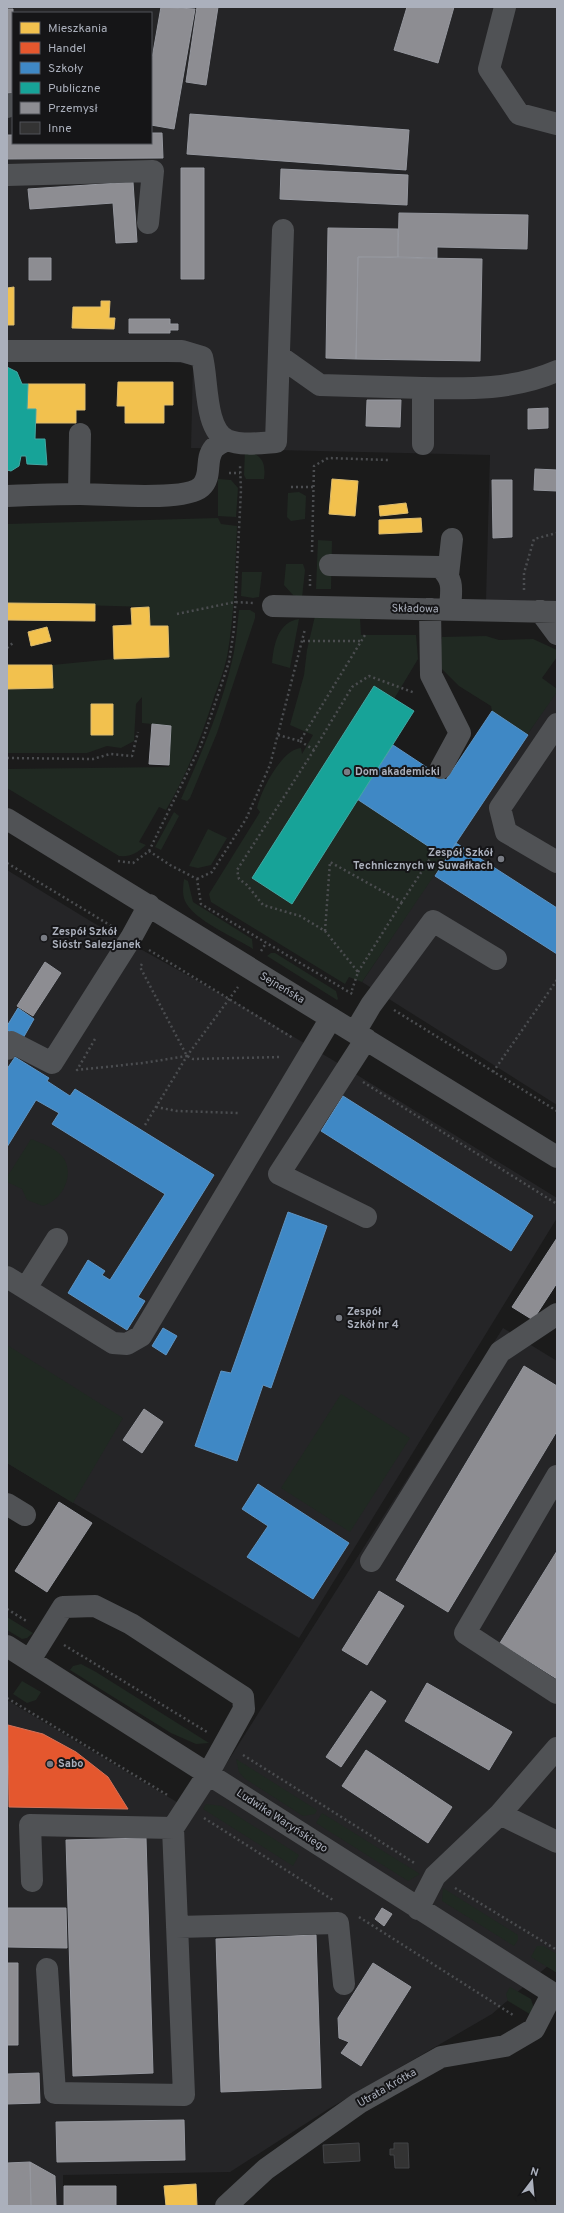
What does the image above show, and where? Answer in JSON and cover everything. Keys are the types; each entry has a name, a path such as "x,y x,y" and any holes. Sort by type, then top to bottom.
{"street":[{"path":"505,7 489,69 519,114 557,124"},
{"path":"7,175 153,171 148,223"},
{"path":"7,351 182,351 202,357 206,373 209,412 214,427 227,440 249,443 276,442 283,230"},
{"path":"279,356 320,385 478,390 536,380 557,371"},
{"path":"423,388 423,444"},
{"path":"79,494 80,434"},
{"path":"7,496 79,494 164,496 190,491 201,487 209,474 208,460 214,448 227,440"},
{"path":"448,575 452,539"},
{"path":"320,567 440,567 448,575 452,586 440,609 431,676 460,733 441,768"},
{"name":"Składowa","path":"273,606 540,611"},
{"path":"540,611 557,634"},
{"path":"557,724 500,808 506,832 557,862"},
{"name":"Sejneńska","path":"7,819 557,1157"},
{"path":"7,1049 11,1042 52,1063 131,938 149,905"},
{"path":"366,1217 279,1174 345,1070 371,1005 433,920 496,959"},
{"path":"7,1277 113,1343 127,1344 141,1336 331,1018"},
{"path":"26,1288 57,1238"},
{"path":"371,1561 500,1352 557,1314"},
{"path":"557,1476 465,1633 557,1692"},
{"path":"30,1660 63,1607 95,1606 131,1624 243,1697 244,1709 208,1774 173,1828 184,2095 55,2093 47,1969"},
{"name":"Ludwika Waryńskiego","path":"7,1646 554,1995"},
{"path":"418,1908 435,1876 500,1814 557,1748"},
{"path":"500,1814 557,1842"},
{"path":"32,1881 30,1825 173,1828"},
{"path":"177,1927 338,1923 344,1984"},
{"path":"534,2029 554,1995"},
{"name":"Utrata Krótka","path":"226,2206 266,2169 359,2103 441,2057 505,2046 534,2029"}],"path":[{"path":"312,553 314,466 328,458 388,460"},
{"path":"115,860 133,863 149,851 201,745 229,662 234,629 241,490 239,461"},
{"path":"290,487 313,487"},
{"path":"540,611 524,573 534,539 557,533"},
{"path":"197,879 212,872 246,819 270,765 303,641 309,606 320,567"},
{"path":"177,614 235,602 273,606"},
{"path":"300,741 365,634"},
{"path":"303,641 361,642"},
{"path":"7,648 14,642"},
{"path":"358,972 325,931 300,916 263,905 247,885 239,879 237,870 314,750 352,687 369,676 419,695"},
{"path":"7,758 93,759 110,754 132,756 138,732"},
{"path":"278,736 300,741 314,750"},
{"path":"149,851 170,866 197,879"},
{"path":"351,993 358,972 435,851"},
{"path":"325,931 330,862 402,902"},
{"path":"7,863 230,999 307,1059"},
{"path":"197,879 201,904 371,1005 388,1007 557,1111"},
{"path":"146,956 150,950"},
{"path":"136,973 143,961"},
{"path":"140,967 187,1056 193,1060 283,1057 307,1059"},
{"path":"493,1072 557,980"},
{"path":"145,1125 187,1056 230,999"},
{"path":"96,1038 77,1070 143,1063 187,1056"},
{"path":"345,1070 557,1204"},
{"path":"156,1107 177,1111 238,1113"},
{"path":"7,1609 225,1743 533,1937 557,1950"},
{"path":"7,1698 188,1807 339,1904"},
{"path":"352,1913 534,2029"}],"shaded area":[{"path":"7,7 557,7 557,602 486,600 490,455 191,448 193,364 7,350"},
{"path":"245,450 255,454 262,460 264,479 246,479 244,475"},
{"path":"218,479 231,480 238,488 236,517 218,516"},
{"path":"299,492 306,496 305,519 291,521 287,517 288,493"},
{"path":"218,518 221,524 237,526 232,624 223,672 199,740 181,783 166,810 159,807 139,842 146,845 134,854 119,856 7,788 7,769 169,767 171,726 142,723 142,697 136,704 134,741 121,748 107,746 87,753 7,753 7,689 52,688 52,665 114,659 169,657 168,626 150,626 149,607 7,603 7,524","holes":["91,704 113,704 113,735 91,735"]},
{"path":"318,540 332,541 331,589 316,589"},
{"path":"286,564 303,564 305,570 302,598 293,595 284,585"},
{"path":"242,572 262,572 259,597 253,598 241,596"},
{"path":"239,610 250,610 255,613 255,618 217,733 190,798 187,801 181,799 210,731 232,661"},
{"path":"315,616 360,618 361,635 416,635 418,659 394,699 374,686 252,878 292,903 357,799 446,858 362,982 349,977 345,984 211,902 209,894 260,812 257,808 259,800 273,772 287,755 294,750 301,748 302,754 313,735 290,725 304,675 307,650"},
{"path":"299,619 290,668 272,663 278,635 286,624"},
{"path":"486,636 499,640 533,639 557,650 557,657 542,678 557,689 557,692 527,735 492,711 491,706 459,686 439,666 442,637"},
{"name":"Zespół Szkół Technicznych w Suwałkach","path":"557,690 557,1105 362,982"},
{"path":"174,812 179,816 161,850 155,847"},
{"path":"208,829 227,838 211,865 198,868 189,866"},
{"path":"7,870 92,922 230,999 336,1062 557,1198 557,1218 299,1638 7,1463"},
{"path":"184,879 188,881 193,902 252,939 253,949 206,922 190,908 183,896"},
{"path":"271,953 275,953 336,991 338,999 337,1000 267,956"},
{"path":"31,1139 48,1146 59,1153 66,1163 68,1170 65,1185 61,1192 50,1203 43,1206 27,1200 22,1189 7,1182 7,1177"},
{"path":"503,1328 557,1361 557,1958 492,2014 330,2108 230,2172 63,2175 63,2206 7,2206 7,1700 195,1813"},
{"path":"7,1345 123,1418 73,1503 7,1463"},
{"path":"341,1394 410,1438 350,1532 281,1488"},
{"path":"7,1617 33,1633 27,1638 22,1639 7,1630"},
{"path":"81,1664 209,1743 196,1744 171,1733 70,1670 73,1666"},
{"path":"22,1681 41,1692 36,1700 27,1703 13,1694"},
{"path":"236,1759 317,1810 315,1814 303,1816 244,1778 239,1772"},
{"path":"206,1804 222,1806 299,1855 293,1866 203,1809"},
{"path":"322,1813 420,1874 408,1881 316,1823"},
{"path":"443,1888 518,1935 518,1940 514,1946 442,1901"},
{"path":"537,1946 543,1946 557,1954 557,1973 531,1957"},
{"path":"510,1987 531,1999 535,2012 533,2016 508,2001 506,1994"}],"building: Mieszkania":[{"path":"14,287 14,325 7,325 7,288"},
{"path":"101,301 110,301 109,318 115,318 114,329 72,328 73,307 101,307"},
{"path":"118,382 173,382 173,405 164,405 164,423 125,423 125,406 117,406"},
{"path":"28,384 85,384 85,410 76,410 76,423 36,423 36,409 27,409"},
{"path":"332,479 358,481 355,516 329,514"},
{"path":"406,503 408,513 380,516 379,506"},
{"path":"421,518 422,532 379,534 379,520"},
{"path":"7,603 95,604 95,621 7,620"},
{"path":"149,607 150,626 168,626 169,657 114,659 113,626 132,625 131,608"},
{"path":"47,627 51,641 31,646 28,632"},
{"path":"7,665 52,665 53,688 7,689"},
{"path":"91,704 113,704 113,735 91,735"},
{"path":"196,2184 197,2206 166,2206 164,2186"}],"building: Handel":[{"name":"Sabo","path":"8,1725 43,1734 76,1752 108,1777 128,1809 9,1807"}],"building: Szkoły":[{"path":"492,711 528,735 446,858 357,799 393,745 446,780"},
{"path":"456,843 557,908 557,954 435,876"},
{"path":"18,1008 34,1019 22,1040 7,1030 7,1026"},
{"path":"15,1057 49,1078 47,1081 70,1096 75,1089 214,1175 138,1297 145,1301 127,1330 68,1293 88,1260 105,1271 102,1275 110,1280 165,1194 52,1124 59,1113 36,1100 7,1147 7,1069"},
{"path":"343,1096 533,1216 511,1251 321,1131"},
{"path":"288,1212 327,1226 271,1388 263,1385 237,1461 195,1446 221,1371 231,1373"},
{"path":"163,1328 177,1336 166,1355 152,1346"},
{"path":"258,1484 349,1543 313,1599 247,1557 268,1526 242,1509"}],"building: Publiczne":[{"path":"7,367 17,372 22,384 28,384 27,409 36,409 35,439 45,439 47,465 27,464 26,456 21,456 19,466 11,471 7,470"},
{"name":"Dom akademicki","path":"374,686 414,711 292,904 252,878"}],"building: Przemysł":[{"path":"161,7 195,9 174,129 152,125 152,58"},
{"path":"197,7 218,7 206,85 186,82"},
{"path":"407,7 454,7 438,63 394,50"},
{"path":"7,9 13,9 12,93 7,93"},
{"path":"190,114 409,130 406,170 187,154"},
{"path":"152,133 162,133 163,158 7,159 7,135 12,135 12,144 152,144"},
{"path":"181,168 204,168 204,279 181,279"},
{"path":"281,169 408,175 407,205 280,199"},
{"path":"133,182 137,242 116,243 113,203 30,209 28,189"},
{"path":"399,213 528,215 527,249 437,247 437,258 398,257"},
{"path":"328,228 398,229 398,257 358,257 356,359 326,358"},
{"path":"358,257 482,259 480,361 356,359"},
{"path":"29,258 51,258 51,280 29,280"},
{"path":"129,319 170,319 170,324 178,324 178,330 170,330 170,333 129,333"},
{"path":"367,400 401,400 400,427 366,426"},
{"path":"548,408 548,428 528,429 528,409"},
{"path":"535,469 557,470 557,491 534,490"},
{"path":"492,480 512,480 512,537 493,538"},
{"path":"152,724 171,726 169,765 149,764"},
{"path":"45,962 61,973 33,1016 17,1006"},
{"path":"557,1238 557,1283 533,1320 512,1307"},
{"path":"524,1366 557,1386 557,1431 448,1612 396,1580"},
{"path":"144,1409 163,1422 142,1453 123,1440"},
{"path":"59,1502 92,1523 47,1592 15,1571"},
{"path":"557,1551 557,1679 500,1643"},
{"path":"379,1591 404,1606 367,1665 342,1650"},
{"path":"427,1683 512,1732 489,1770 405,1721"},
{"path":"371,1691 386,1701 341,1767 326,1757"},
{"path":"366,1750 452,1807 428,1843 342,1786"},
{"path":"146,1838 153,2073 73,2076 66,1840"},
{"path":"7,1908 66,1908 67,1948 7,1947"},
{"path":"382,1908 392,1914 384,1926 375,1919"},
{"path":"316,1935 321,2088 221,2092 216,1939"},
{"path":"7,1963 18,1963 18,2045 7,2045"},
{"path":"373,1963 411,1987 361,2066 341,2053 349,2042 339,2038 338,2018"},
{"path":"39,2073 40,2103 7,2104 7,2074"},
{"path":"184,2120 185,2160 57,2162 56,2122"},
{"path":"30,2162 31,2206 7,2206 7,2163"},
{"path":"30,2162 55,2176 56,2206 31,2206"},
{"path":"64,2186 116,2186 116,2206 64,2206"}],"building: Inne":[{"path":"359,2143 360,2161 324,2163 323,2145"},
{"path":"394,2143 408,2143 409,2168 395,2168 394,2155 390,2155 390,2149 394,2149"}],"place":[{"name":"Dom akademicki","path":"347,772"},
{"name":"Zespół Szkół Technicznych w Suwałkach","path":"501,859"},
{"name":"Zespół Szkół Sióstr Salezjanek","path":"44,938"},
{"name":"Zespół Szkół nr 4","path":"339,1318"},
{"name":"Sabo","path":"50,1764"}]}
